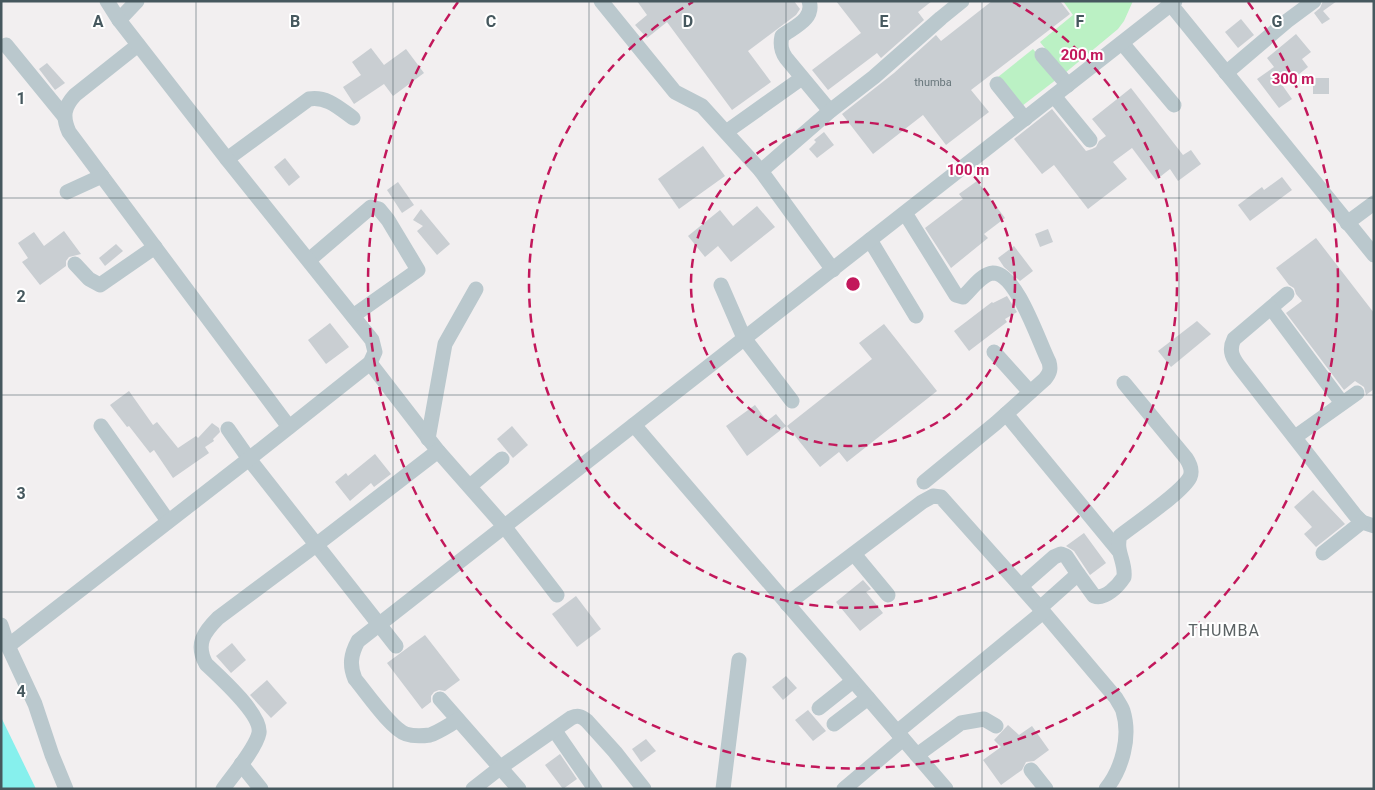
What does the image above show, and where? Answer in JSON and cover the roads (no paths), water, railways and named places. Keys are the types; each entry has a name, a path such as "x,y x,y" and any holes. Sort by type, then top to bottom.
{"street":[{"path":"8,646 249,459 374,358 375,347 372,340 227,159 106,1"},
{"path":"119,20 137,1"},
{"path":"601,1 675,92 702,106 761,171 833,270"},
{"path":"809,1 810,12 806,19 782,36 780,43 786,58 830,111"},
{"path":"761,171 962,1"},
{"path":"1226,73 1314,1"},
{"path":"458,720 438,731 424,735 405,734 393,725 355,679 351,670 351,659 358,641 1068,86 1172,2 1226,73 1374,255"},
{"path":"1122,43 1174,105"},
{"path":"6,45 64,116 69,132 288,428"},
{"path":"64,116 68,103 75,95 138,45"},
{"path":"1042,55 1068,86"},
{"path":"726,132 802,78"},
{"path":"997,84 1025,119"},
{"path":"1054,96 1090,140"},
{"path":"227,159 309,98 319,97 330,101 352,118"},
{"path":"67,192 102,176"},
{"path":"1347,223 1374,203"},
{"path":"309,260 371,207 379,209 388,220 418,270 353,316"},
{"path":"905,213 956,295 962,297 985,276 993,273 1010,283 1021,299 1050,362 1049,374 1006,414 924,482"},
{"path":"870,240 916,316"},
{"path":"76,264 89,279 100,285 155,247"},
{"path":"721,285 744,338 792,401"},
{"path":"428,439 445,344 476,289"},
{"path":"1287,294 1234,339 1231,352 1241,369 1355,515 1368,524 1323,553"},
{"path":"1270,308 1342,403"},
{"path":"994,352 1030,392"},
{"path":"370,363 438,452 504,526 557,595"},
{"path":"1118,550 1120,536 1180,489 1186,483 1191,471 1186,458 1124,383"},
{"path":"1295,438 1357,393"},
{"path":"1006,414 1118,550 1123,565 1124,577 1103,596 1094,596 1066,556 1061,554 1054,557 1021,586"},
{"path":"634,425 946,789"},
{"path":"101,426 168,521"},
{"path":"228,429 249,459 396,646"},
{"path":"223,789 257,740 258,724 253,714 206,664 202,656 201,647 203,636 218,618 438,452"},
{"path":"470,486 502,459"},
{"path":"787,604 922,502 936,496 945,499 1116,698 1123,710 1126,729 1123,754 1114,778 1106,789"},
{"path":"854,554 888,595"},
{"path":"844,789 900,735 1041,610 1078,574"},
{"path":"1,625 8,646 35,704 52,755 66,789"},
{"path":"723,789 739,660"},
{"path":"819,708 854,681"},
{"path":"834,724 868,698"},
{"path":"440,699 501,767 518,789"},
{"path":"473,789 501,767 571,718 577,716 582,717 615,752 644,789"},
{"path":"917,755 961,723 984,719 996,726"},
{"path":"554,731 595,789"},
{"path":"241,764 261,789"},
{"path":"1032,770 1046,789"}],"water":[{"path":"1,717 36,789 1,789"}],"district":[{"name":"THUMBA","path":"1224,630"}]}
